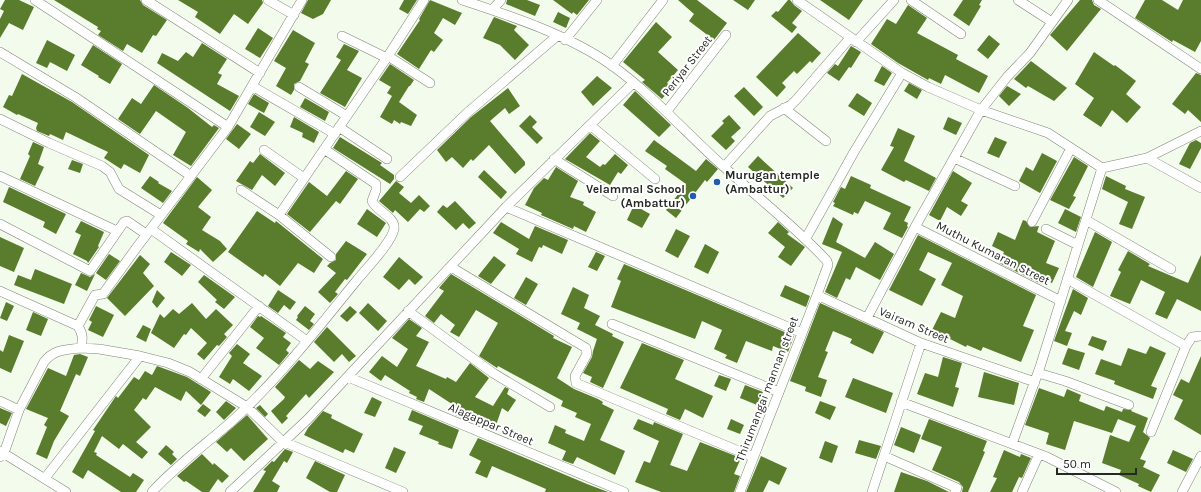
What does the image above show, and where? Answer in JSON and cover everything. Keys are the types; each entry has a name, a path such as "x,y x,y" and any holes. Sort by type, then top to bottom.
{"street":[{"path":"35,0 228,127"},
{"path":"146,0 260,73"},
{"path":"268,0 294,15"},
{"path":"78,326 95,295 103,294 228,127 302,0"},
{"path":"279,215 424,0"},
{"path":"462,0 492,10 561,38 612,66 667,111 724,167 806,238 827,261 828,265 817,295"},
{"path":"492,10 500,0"},
{"path":"400,177 467,113 561,38 597,0"},
{"path":"612,66 663,0"},
{"path":"797,0 902,73 928,87 980,110 1048,133 1102,168 1147,158 1201,131"},
{"path":"724,167 770,116 797,99 853,40 894,0"},
{"path":"910,0 961,34"},
{"path":"1018,0 1052,22"},
{"path":"868,318 915,227 980,110 1007,77 1030,53 1068,0"},
{"path":"1098,0 1198,67"},
{"name":"Periyar Street","path":"667,111 726,35"},
{"path":"342,36 387,57 430,83"},
{"path":"0,52 75,97 191,176"},
{"path":"806,238 854,152 902,73"},
{"path":"230,492 308,419 506,207 633,83"},
{"path":"252,86 387,159"},
{"path":"299,87 347,116"},
{"path":"784,108 826,141"},
{"path":"0,119 48,143 102,166 110,172 119,189 161,215"},
{"path":"590,125 655,179"},
{"path":"1032,222 1071,148"},
{"path":"264,150 304,178"},
{"path":"152,492 168,475 247,407 307,341 380,253 394,228 391,220 374,207 372,201 376,190 376,184 324,150"},
{"path":"954,158 1015,186"},
{"path":"1147,158 1201,188"},
{"path":"554,159 613,196"},
{"path":"1012,444 1038,373 1102,168"},
{"path":"0,176 66,205 117,231"},
{"path":"241,190 279,215 331,256"},
{"path":"506,207 802,333"},
{"path":"1086,220 1171,269"},
{"path":"0,224 90,271 125,221 149,232 259,306 307,341"},
{"name":"Muthu Kumaran Street","path":"915,227 1061,301"},
{"path":"1046,229 1078,245"},
{"path":"451,267 586,348 586,358 575,376 576,383 753,456"},
{"path":"1068,280 1186,346"},
{"path":"0,291 78,326 82,332 81,348"},
{"name":"Thirumangai mannan street","path":"740,492 817,295"},
{"name":"Vairam Street","path":"817,295 921,343 1035,382"},
{"path":"202,379 259,306"},
{"path":"408,311 493,373 550,407"},
{"path":"612,324 779,392"},
{"path":"1152,432 1186,346 1192,337 1201,336"},
{"path":"872,492 921,343"},
{"path":"66,492 45,478 1,454 18,410 40,368 49,356 58,350 81,348 99,349 140,356 168,363 202,379 247,407 282,442 403,492"},
{"path":"45,478 140,356"},
{"path":"1038,373 1065,380 1129,405"},
{"name":"Alagappar Street","path":"348,377 624,492"},
{"path":"0,401 18,410"},
{"path":"901,402 1039,454 1116,492"},
{"path":"1022,492 1039,454"},
{"path":"884,456 957,488 956,492"},
{"path":"1183,492 1201,456"}],"building":[{"path":"5,0 19,0 34,7 23,30 9,23 0,38 0,19 4,11 0,9"},
{"path":"54,0 140,0 143,5 167,20 156,36 153,35 142,53 127,44 123,51 98,35 101,31 97,29 98,27"},
{"path":"178,0 262,0 263,3 248,24 234,14 220,34 195,17 198,12"},
{"path":"308,0 331,0 323,14 313,19 301,13"},
{"path":"404,0 417,0 408,14 399,9"},
{"path":"430,0 462,13 455,25 443,18 434,33 443,40 434,52 431,50 419,69 397,54 420,20 419,19"},
{"path":"507,0 527,0 540,5 535,16 506,4"},
{"path":"553,0 589,0 577,15 573,12 572,14"},
{"path":"678,0 697,0 727,23 714,40 689,21 694,14"},
{"path":"733,0 755,0 748,10"},
{"path":"788,0 790,0 802,11 792,23 797,27 792,33 771,16 776,11 778,12"},
{"path":"820,0 863,0 849,20"},
{"path":"963,0 982,0 979,5 981,6 969,26 953,15"},
{"path":"1080,0 1092,0 1094,5 1101,9 1067,51 1050,35"},
{"path":"1145,0 1162,0 1178,10 1183,0 1201,0 1201,41 1195,52 1173,40 1172,42 1135,18"},
{"path":"908,5 927,18 917,33 958,55 956,59 988,76 979,93 945,75 941,84 929,78 928,80 898,63 871,44 887,19 896,24"},
{"path":"558,12 570,18 566,28 553,22"},
{"path":"494,17 517,26 514,30 529,45 515,60 500,45 483,38"},
{"path":"656,22 672,37 658,52 678,70 667,83 672,87 662,99 642,82 645,80 623,62"},
{"path":"258,28 273,38 260,58 245,49"},
{"path":"293,30 315,43 305,62 309,64 300,81 294,84 294,90 291,95 276,86 286,68 274,61"},
{"path":"798,33 821,53 812,63 810,61 797,74 794,71 782,83 786,87 777,97 756,77"},
{"path":"989,35 1000,44 988,59 977,50"},
{"path":"47,40 75,55 67,71 50,62 47,68 36,63"},
{"path":"202,43 227,59 218,73 222,75 217,84 239,96 230,111 157,63 162,53 178,61 186,52 193,57"},
{"path":"344,44 359,51 347,70 362,78 345,107 320,93 341,60 336,57"},
{"path":"93,45 122,64 110,84 81,65"},
{"path":"851,46 861,52 851,68 849,67 839,81 827,73 835,64 838,66"},
{"path":"1094,52 1114,66 1115,65 1136,81 1126,94 1141,107 1127,123 1112,110 1101,127 1083,115 1094,98 1075,84"},
{"path":"1031,61 1067,88 1054,101 1028,86 1026,88 1014,79"},
{"path":"390,64 414,80 399,102 417,115 411,126 401,122 400,124 394,120 392,124 380,117 392,96 387,93 391,87 379,80"},
{"path":"882,66 892,73 884,86 874,81"},
{"path":"1196,73 1201,75 1201,122 1188,110 1185,114 1172,104"},
{"path":"22,74 72,102 149,155 140,173 124,164 121,169 104,158 108,152 66,132 63,140 50,134 49,136 37,131 36,128 38,123 18,114 17,115 3,107 9,95 12,96"},
{"path":"597,76 612,88 593,106 581,92"},
{"path":"909,83 922,90 917,99 904,91"},
{"path":"154,85 188,108 212,127 214,125 219,128 191,166 173,155 186,132 156,111 140,134 118,119 132,98 141,104"},
{"path":"1007,86 1021,94 1009,106 999,96"},
{"path":"744,87 763,107 754,116 734,96"},
{"path":"508,88 520,106 509,114 505,108 490,121 525,162 525,165 515,174 489,145 473,161 471,159 463,168 452,157 446,162 437,150 471,117"},
{"path":"635,91 671,125 659,137 623,105"},
{"path":"857,93 872,103 864,116 848,106"},
{"path":"254,94 269,103 264,113 248,104"},
{"path":"305,98 329,112 325,121 300,107"},
{"path":"259,112 275,122 265,136 250,127"},
{"path":"530,115 537,122 532,127 543,138 537,144 519,126"},
{"path":"729,115 741,128 731,137 735,141 726,150 711,136 724,123 722,121"},
{"path":"294,117 319,132 314,143 302,137 303,133 290,127"},
{"path":"948,117 962,123 956,135 943,129"},
{"path":"237,124 251,134 239,149 226,139"},
{"path":"898,128 915,136 904,161 936,178 929,191 906,180 904,182 881,170 894,147 890,146"},
{"path":"590,133 600,141 586,157 600,167 603,164 605,165 615,154 628,165 621,174 618,172 610,185 565,159"},
{"path":"340,137 382,163 380,165 394,175 394,179 390,184 333,148"},
{"path":"995,137 1007,142 999,158 987,153"},
{"path":"654,140 696,171 706,159 718,169 707,182 705,180 676,218 666,210 686,184 665,169 667,166 645,151"},
{"path":"1196,140 1201,143 1201,148 1190,169 1179,164 1190,143"},
{"path":"33,142 44,147 38,164 44,167 35,186 20,179 30,156 28,154"},
{"path":"1042,153 1057,161 1040,193 1019,181 1026,167 1033,171"},
{"path":"260,154 285,173 275,186 262,175 252,190 236,181 250,161 253,163"},
{"path":"758,156 793,188 783,198 748,167"},
{"path":"1074,157 1088,166 1073,196 1076,197 1069,209 1050,200"},
{"path":"72,160 83,164 80,173 68,169"},
{"path":"556,167 578,181 570,197 584,202 583,205 596,212 586,232 574,226 573,229 541,215 542,213 525,205 534,188 544,178 548,180"},
{"path":"484,170 507,192 501,199 478,177"},
{"path":"346,171 358,179 340,204 336,201 310,232 287,214 309,182 327,196"},
{"path":"953,171 972,183 961,201 968,205 961,216 947,207 940,221 929,215"},
{"path":"150,176 159,182 158,183 172,191 163,203 141,188"},
{"path":"851,176 871,185 870,188 911,207 904,221 908,223 908,227 902,238 883,229 891,213 865,201 858,214 854,212 853,215 833,206 835,203 833,202 841,187 845,189"},
{"path":"1106,176 1126,186 1125,189 1145,197 1132,229 1119,224 1128,202 1102,189"},
{"path":"197,177 212,190 198,207 211,217 202,230 220,241 227,249 213,262 200,249 199,252 186,244 188,241 163,223"},
{"path":"396,181 404,187 399,193 411,203 419,195 430,206 424,212 420,209 408,222 395,210 393,213 379,201"},
{"path":"9,187 66,214 56,234 43,227 45,222 3,202"},
{"path":"455,201 476,223 469,229 463,223 456,230 437,212 443,205 447,208"},
{"path":"634,205 650,214 642,228 627,220"},
{"path":"367,209 386,223 377,237 357,224"},
{"path":"1065,209 1081,217 1076,232 1058,223"},
{"path":"257,211 275,223 276,221 323,259 314,273 298,263 280,286 265,274 263,277 228,252"},
{"path":"833,217 843,224 836,242 865,258 875,242 894,254 880,280 856,267 850,280 846,278 837,298 825,292 842,252 822,244"},
{"path":"1023,220 1026,221 1030,227 1039,226 1037,232 1055,241 1046,263 1059,268 1052,283 1043,279 1041,284 999,263 1004,252 992,246 998,232 1015,240"},
{"path":"81,221 104,232 98,246 99,247 88,263 87,261 73,254 81,235 75,232"},
{"path":"501,222 529,239 535,226 568,240 562,254 543,245 542,248 539,247 532,262 516,254 519,249 493,233"},
{"path":"778,222 789,232 787,234 805,247 791,266 778,257 785,247 768,233"},
{"path":"676,229 690,236 678,258 665,251"},
{"path":"1095,232 1112,242 1093,287 1076,277"},
{"path":"918,235 1036,295 1023,326 1034,330 1021,362 983,347 981,351 967,345 966,347 932,330 941,312 955,318 963,296 941,285 952,263 928,252 919,270 936,279 922,306 889,290"},
{"path":"0,237 24,248 14,272 0,266"},
{"path":"346,241 367,254 347,280 345,279 335,292 338,294 330,303 318,292 336,273 327,266 336,260 336,254"},
{"path":"705,244 719,252 708,274 694,267"},
{"path":"1128,251 1150,264 1148,266 1188,283 1201,255 1201,311 1177,299 1167,319 1155,314 1165,292 1141,280 1130,304 1110,296 1121,272 1118,270"},
{"path":"171,252 191,265 182,276 164,262"},
{"path":"596,252 605,256 597,271 588,267"},
{"path":"109,254 120,261 106,280 96,273"},
{"path":"140,255 150,264 143,273 154,286 125,316 107,298"},
{"path":"494,256 506,265 491,284 478,276"},
{"path":"399,257 423,277 415,285 409,279 399,290 383,277"},
{"path":"624,264 794,336 788,352 773,346 772,351 746,341 737,363 725,358 727,355 714,349 722,330 702,321 695,339 611,307 621,281 617,279"},
{"path":"35,269 72,284 64,304 14,285 18,275 31,280"},
{"path":"81,273 90,277 95,274 87,291 75,285"},
{"path":"451,274 554,336 553,338 572,347 557,378 574,389 598,399 603,402 602,404 614,410 600,440 625,451 615,475 577,457 573,464 562,460 566,451 548,443 555,425 566,430 565,433 584,441 591,424 575,417 577,413 561,406 563,401 498,366 497,368 479,356 498,323 476,310 459,337 450,332 455,325 441,314 434,323 425,316 444,291 439,288"},
{"path":"204,275 235,297 224,309 215,302 217,300 198,282"},
{"path":"526,277 538,284 526,305 514,298"},
{"path":"785,285 810,296 806,307 780,296"},
{"path":"573,287 589,295 584,308 600,316 595,325 613,334 612,336 624,342 603,388 590,382 592,377 583,373 592,357 597,339 577,329 580,323 561,314"},
{"path":"1073,289 1088,298 1081,315 1074,311 1065,331 1072,333 1067,346 1054,341"},
{"path":"157,290 165,298 157,308 152,302"},
{"path":"278,290 296,302 290,310 284,305 278,313 268,306"},
{"path":"6,302 14,306 7,321 0,318"},
{"path":"192,303 206,319 216,309 233,325 224,334 227,337 219,346 217,345 204,360 197,354 207,343 191,328 186,335 184,334 174,348 151,333 160,314 164,318 173,309 179,314"},
{"path":"368,303 387,321 378,331 359,313"},
{"path":"820,303 884,332 873,354 850,343 852,339 833,331 825,351 828,352 818,377 827,380 821,397 805,391 806,387 790,381"},
{"path":"96,306 114,315 103,337 88,330 92,322 89,320"},
{"path":"305,306 315,314 310,321 314,324 309,330 296,320 298,317 297,316"},
{"path":"350,306 357,312 347,322 340,316"},
{"path":"33,312 48,319 41,336 26,330"},
{"path":"258,316 261,316 286,333 283,337 291,343 286,350 289,353 279,365 256,348 264,338 250,327"},
{"path":"409,319 422,328 416,336 429,342 416,366 446,379 447,377 456,382 470,363 489,378 475,397 493,406 505,387 509,389 507,394 516,400 508,412 502,408 496,425 465,414 464,419 455,415 458,408 429,389 424,402 416,399 417,397 409,393 410,391 385,375 381,381 369,372 382,356 397,367 408,349 392,338"},
{"path":"143,325 151,329 146,342 136,337"},
{"path":"327,327 356,356 349,362 342,354 334,362 314,342"},
{"path":"9,335 24,341 11,373 0,368 0,350 3,352"},
{"path":"1092,336 1107,341 1103,351 1088,345"},
{"path":"642,343 684,360 675,379 713,396 703,418 685,409 680,420 666,414 668,409 620,388"},
{"path":"237,344 250,354 243,363 262,376 249,391 233,379 230,384 219,377 232,356 229,353"},
{"path":"1150,346 1166,353 1151,386 1157,388 1153,399 1114,384 1115,381 1095,374 1101,359 1121,366 1128,348 1146,354"},
{"path":"1068,348 1085,353 1079,370 1062,364"},
{"path":"80,354 88,357 80,376 76,374 60,411 69,416 54,441 47,459 36,454 47,427 44,425 48,418 26,409 48,368 66,376 74,355"},
{"path":"1201,356 1201,435 1174,419 1183,400 1173,395 1181,379 1189,383"},
{"path":"943,357 962,363 955,387 959,388 953,407 917,394 925,373 938,377"},
{"path":"299,360 310,369 318,361 334,372 309,398 306,394 286,416 288,418 282,424 271,411 285,397 275,387"},
{"path":"157,366 187,377 211,392 201,405 186,391 181,401 155,387 146,400 143,398 134,410 151,427 136,442 148,452 142,459 123,444 119,449 102,436 94,452 97,453 96,455 130,477 133,473 144,480 136,492 121,492 88,470 83,479 72,472 95,431 93,430 116,396 118,398 134,377 139,380 145,371 152,375"},
{"path":"984,372 1019,383 1014,405 978,397"},
{"path":"719,375 731,379 726,391 714,386"},
{"path":"853,378 893,393 886,413 845,397"},
{"path":"745,385 763,392 757,405 740,398"},
{"path":"1039,388 1064,397 1067,389 1081,395 1079,401 1104,411 1106,406 1122,412 1123,409 1132,410 1131,411 1148,418 1143,432 1150,438 1140,459 1146,461 1143,467 1160,475 1151,492 1138,486 1139,484 1119,475 1121,470 1102,463 1110,435 1129,442 1136,426 1118,419 1112,433 1074,421 1065,450 1046,444 1049,433 1025,425"},
{"path":"372,397 382,402 375,417 364,413"},
{"path":"226,401 236,408 224,420 216,412"},
{"path":"820,401 836,407 830,420 815,413"},
{"path":"203,404 211,410 205,417 197,411"},
{"path":"260,405 268,414 265,417 256,408"},
{"path":"0,408 12,413 6,426 0,423"},
{"path":"412,410 459,430 452,449 438,444 439,442 419,434 423,426 408,420"},
{"path":"323,411 332,415 331,418 363,434 354,453 345,449 343,453 304,435 308,428"},
{"path":"247,415 268,439 244,461 231,448 227,452 216,442"},
{"path":"638,419 653,425 654,422 683,434 670,465 687,471 700,442 741,458 734,474 740,476 734,492 661,492 635,482 644,461 650,463 659,441 633,429"},
{"path":"731,419 744,425 740,434 727,429"},
{"path":"929,419 987,441 983,451 985,452 968,492 962,492 963,487 959,482 932,470 942,447 921,439"},
{"path":"901,427 921,435 914,453 894,445"},
{"path":"478,438 608,492 545,492 546,489 492,466 487,478 475,473 481,461 469,455"},
{"path":"859,440 881,446 876,459 855,453"},
{"path":"825,441 838,446 832,463 819,458"},
{"path":"166,445 174,452 172,454 177,459 171,465 158,454"},
{"path":"394,447 406,452 396,473 385,468"},
{"path":"285,449 293,452 287,463 284,461 272,481 280,486 277,492 253,492 266,471 263,470 272,461 274,462"},
{"path":"1004,450 1020,457 1021,454 1031,458 1022,478 1019,477 1012,492 990,492 997,478 993,477"},
{"path":"1173,450 1193,459 1186,472 1167,463"},
{"path":"202,454 213,465 214,463 229,476 222,483 218,479 209,492 202,492 186,481 184,482 177,476"},
{"path":"761,456 787,468 779,485 769,480 763,492 746,492"},
{"path":"315,461 345,475 337,492 330,492 306,478"},
{"path":"901,472 927,481 949,492 894,492"}],"place":[{"name":"Murugan temple (Ambattur)","path":"717,182"},
{"name":"Velammal School (Ambattur)","path":"693,196"}]}
